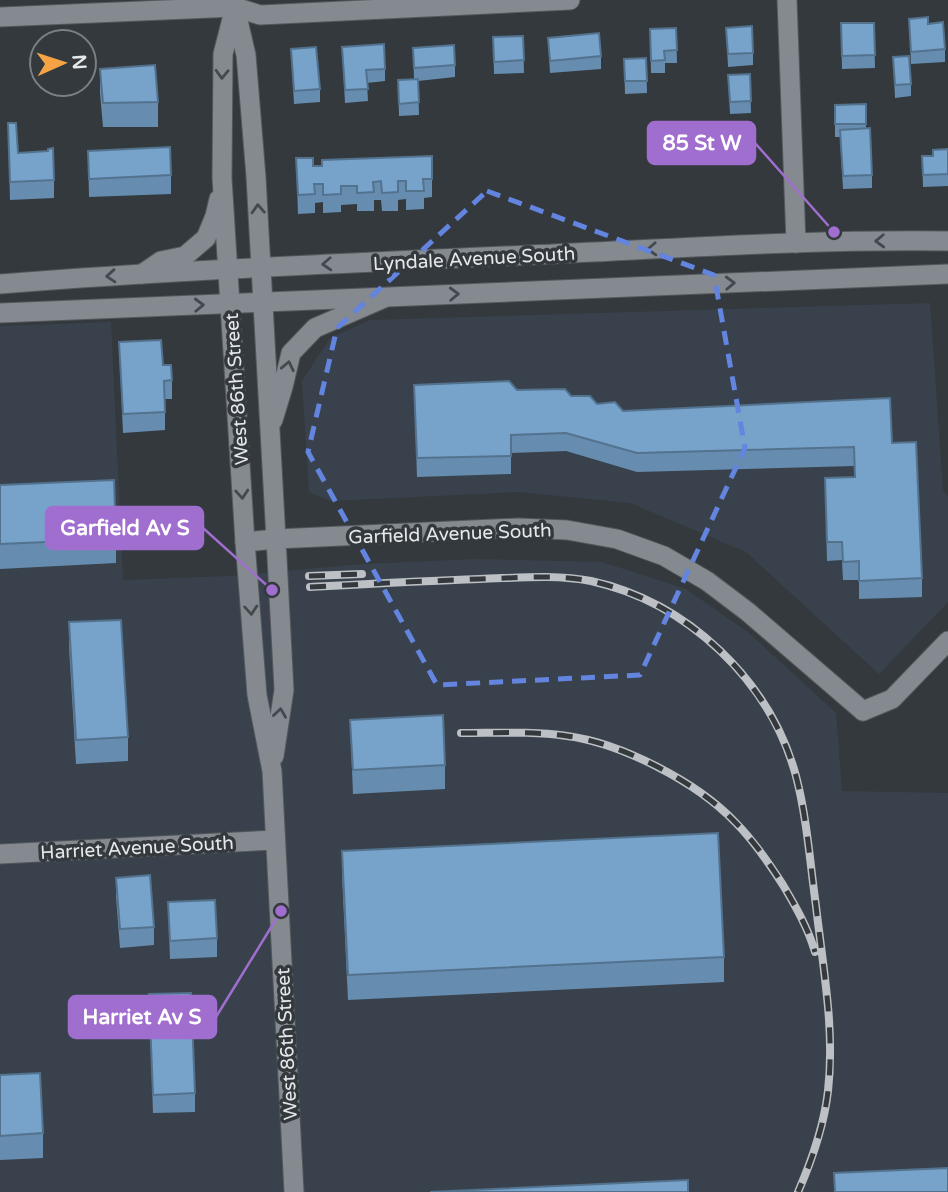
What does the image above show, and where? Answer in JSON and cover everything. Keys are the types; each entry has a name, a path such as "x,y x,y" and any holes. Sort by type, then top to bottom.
{"street":[{"path":"0,17 235,4 260,15 570,0"},
{"path":"787,0 796,243"},
{"name":"West 86th Street","path":"235,4 223,54 223,184 257,695 272,771 294,1192"},
{"name":"West 86th Street","path":"235,4 246,55 256,177 284,690 272,771"},
{"path":"142,274 161,261 185,256 206,238 223,184"},
{"name":"Lyndale Avenue South","path":"0,284 261,267 796,243 948,241"},
{"name":"Lyndale Avenue South","path":"0,313 948,274"},
{"path":"270,431 291,353 315,328 386,297"},
{"name":"Garfield Avenue South","path":"245,542 518,528 567,530 617,539 664,556 707,581 748,612 863,710 892,699 948,642"},
{"name":"Harriet Avenue South","path":"0,854 275,840"}],"highlighted area":[{"path":"487,191 714,275 745,448 640,675 437,685 308,452 337,328"}],"shaded area":[{"path":"930,303 943,490 948,496 948,602 879,674 746,552 630,503 518,492 331,501 309,492 302,381 330,338 370,320"},
{"path":"111,322 123,580 230,576 363,564 477,559 602,562 686,589 749,633 836,713 842,791 948,793 948,1192 0,1192 0,326"}],"building":[{"path":"928,17 928,24 943,22 945,49 911,52 909,19"},
{"path":"841,23 874,23 875,55 842,56"},
{"path":"752,26 753,53 728,54 726,28"},
{"path":"676,28 677,50 664,51 665,60 651,61 650,29"},
{"path":"599,33 601,56 550,61 548,38"},
{"path":"523,36 524,60 494,62 493,37"},
{"path":"384,44 385,69 366,70 368,89 345,90 342,47"},
{"path":"454,45 455,65 414,68 413,48"},
{"path":"316,47 320,89 294,91 291,49"},
{"path":"909,56 911,84 895,85 893,57"},
{"path":"646,58 647,81 625,81 624,59"},
{"path":"155,65 158,102 103,103 100,69"},
{"path":"750,74 751,101 730,102 728,75"},
{"path":"418,79 419,102 399,104 398,80"},
{"path":"866,104 866,124 835,124 835,105"},
{"path":"8,123 16,123 18,153 48,151 53,148 54,180 10,182"},
{"path":"870,128 872,175 843,176 840,130"},
{"path":"170,147 171,175 89,179 88,151"},
{"path":"948,149 948,174 923,175 922,156 933,156 933,150"},
{"path":"432,156 432,179 423,179 424,191 406,191 406,181 398,181 398,192 382,193 381,181 373,182 374,192 357,193 357,186 341,186 341,194 323,195 323,184 314,184 315,194 298,195 296,158 313,158 313,166 322,166 322,160"},
{"path":"161,340 163,365 171,365 172,380 164,381 165,412 123,414 119,342"},
{"path":"509,381 517,390 565,389 571,396 590,396 597,404 615,402 623,411 890,398 892,443 916,442 922,578 859,581 859,561 843,562 842,542 827,542 825,478 855,477 854,447 637,453 566,433 511,435 511,456 417,458 414,385"},
{"path":"114,480 116,539 0,544 0,485"},
{"path":"121,620 128,737 76,740 69,622"},
{"path":"443,715 445,765 353,770 350,720"},
{"path":"718,833 724,957 348,975 342,851"},
{"path":"150,875 154,927 120,929 116,878"},
{"path":"215,900 217,938 170,941 168,902"},
{"path":"191,993 195,1093 153,1095 149,994"},
{"path":"40,1073 43,1133 0,1136 0,1075"},
{"path":"948,1168 948,1192 835,1192 834,1173"},
{"path":"688,1180 688,1192 430,1192"}],"railway":[{"path":"309,576 362,574"},
{"path":"310,587 536,577 591,581 626,591 660,607 720,650 745,678 784,741 796,776 806,824 827,998 830,1045 828,1091 817,1143 798,1192"},
{"path":"461,733 541,733 588,740 634,756 679,779 719,807 755,844 792,901 815,952"}],"place":[{"name":"85 St W","path":"834,232"},
{"name":"Garfield Av S","path":"272,590"},
{"name":"Harriet Av S","path":"281,911"}]}
